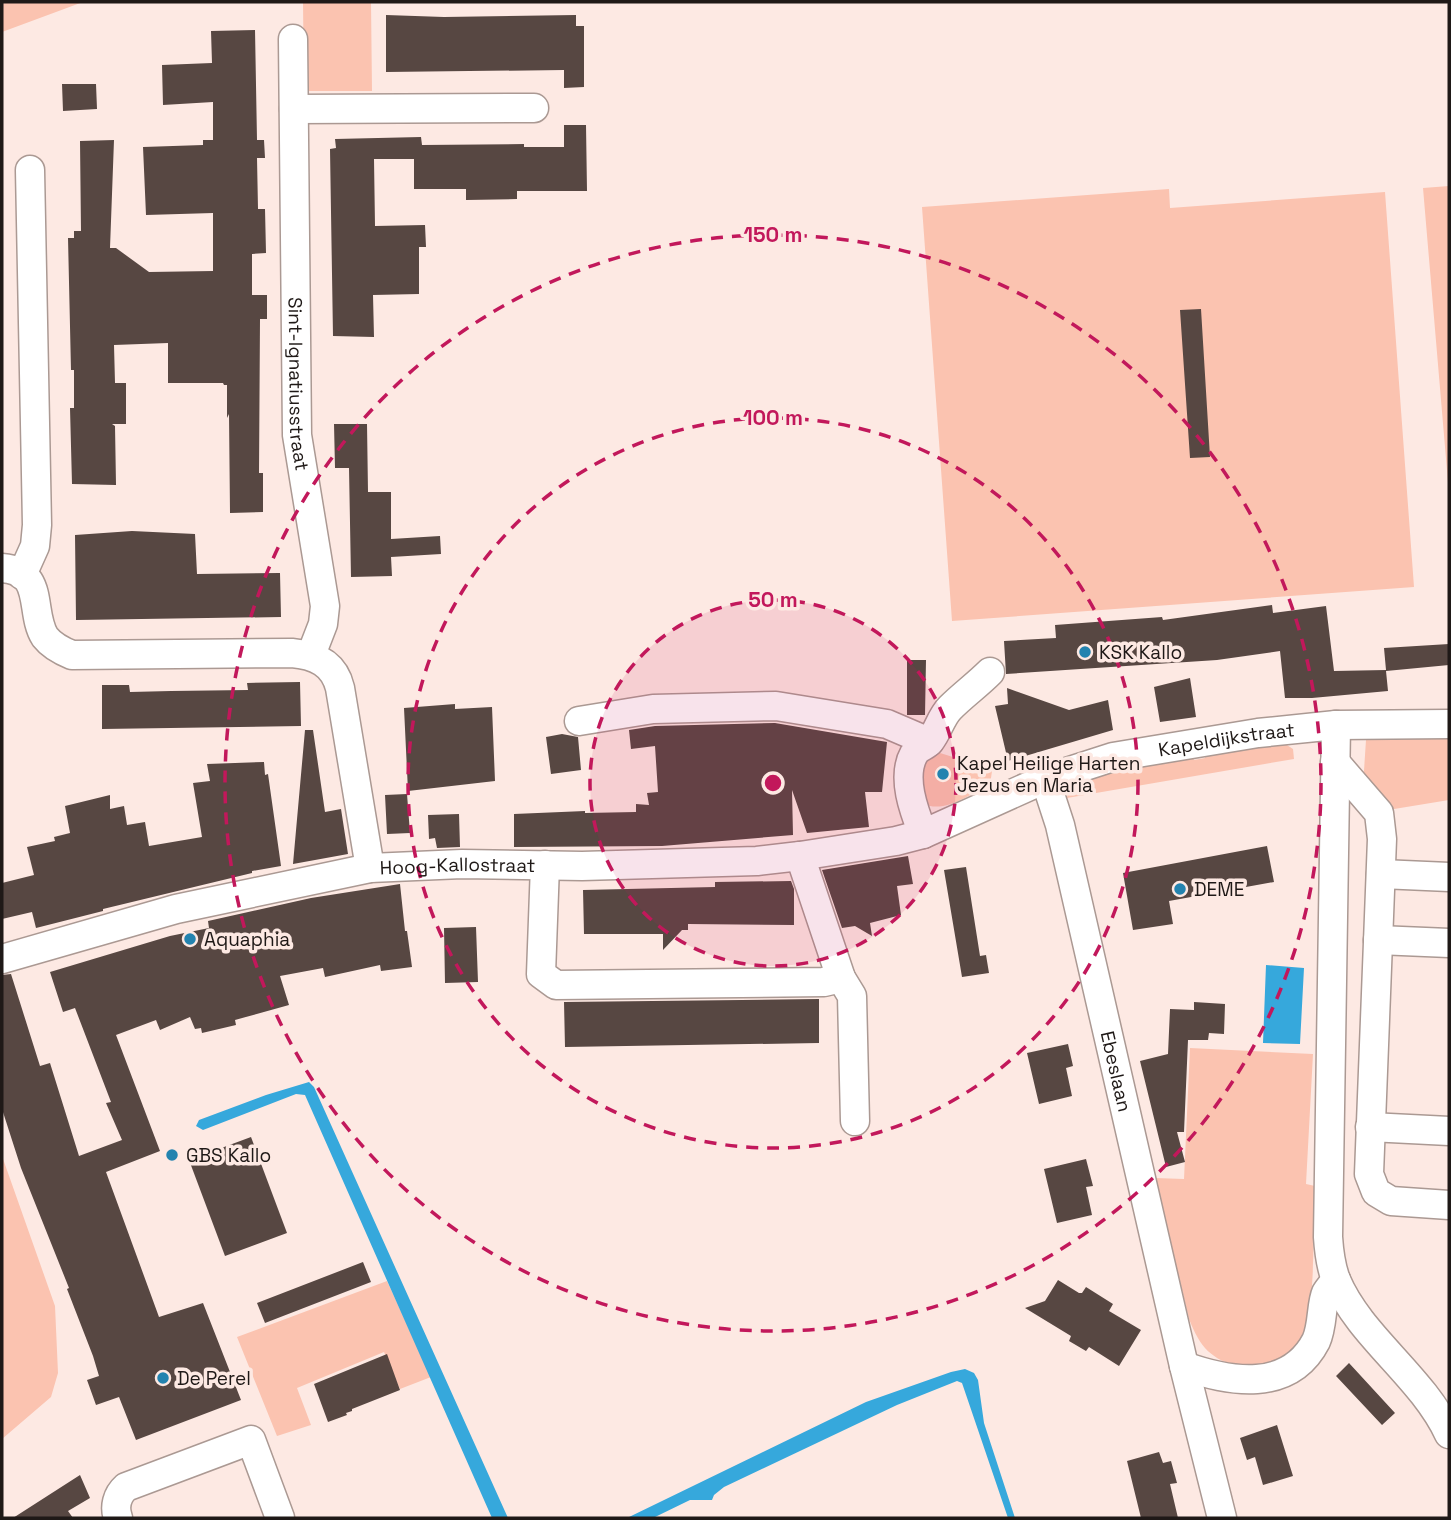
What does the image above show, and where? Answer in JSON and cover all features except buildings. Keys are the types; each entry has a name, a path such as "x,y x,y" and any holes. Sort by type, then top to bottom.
{"street":[{"name":"Sint-Ignatiusstraat","path":"293,39 297,435 326,606 323,624 311,655"},
{"path":"294,109 534,108"},
{"path":"30,170 37,525 35,546 12,572 32,585 40,626 45,636 53,646 72,655 292,653 311,655 329,667 337,678 370,867"},
{"path":"923,834 915,813 909,770 915,752 929,742 947,709 972,690 990,671"},
{"path":"579,721 653,709 776,706 887,724 929,742"},
{"name":"Kapeldijkstraat","path":"923,834 1045,779 1113,757 1181,744 1336,725 1449,724"},
{"path":"1336,725 1328,1237 1330,1258 1336,1280 1352,1307 1423,1390 1449,1434"},
{"path":"1335,762 1379,813 1382,839 1369,1174 1376,1192 1391,1201 1449,1205"},
{"name":"Ebeslaan","path":"1045,779 1060,825 1184,1366 1222,1518"},
{"name":"Hoog-Kallostraat","path":"2,959 176,909 370,867 757,861 896,841 923,834"},
{"path":"800,856 841,978 852,996 855,1121"},
{"path":"545,865 541,974 556,985 824,982 841,978"},
{"path":"1381,874 1449,877"},
{"path":"1378,940 1449,943"},
{"path":"1370,1127 1449,1131"},
{"path":"1184,1366 1210,1375 1238,1380 1275,1377 1298,1363 1315,1342 1323,1316 1326,1293 1336,1280"},
{"path":"119,1505 126,1488 251,1440 281,1518"}],"shaded area":[{"path":"2,2 83,2 2,32"},
{"path":"303,2 371,2 372,91 304,91"},
{"path":"1449,186 1449,494 1423,188"},
{"path":"1169,189 1170,208 1385,192 1414,587 952,621 922,207"},
{"path":"1378,737 1449,738 1449,800 1388,810 1363,786 1366,740"},
{"path":"1284,743 1293,749 1294,759 1067,798 1073,784 1123,767 1193,755 1194,760 1205,758 1205,753"},
{"path":"940,753 992,771 990,785 948,805 939,807 922,803 921,767 930,754"},
{"path":"1190,1048 1313,1054 1306,1184 1315,1186 1313,1264 1307,1323 1303,1335 1291,1350 1273,1363 1255,1368 1231,1364 1214,1356 1202,1345 1189,1319 1155,1178 1184,1179"},
{"path":"2,1156 55,1306 58,1373 51,1397 2,1439"},
{"path":"387,1281 431,1377 400,1389 384,1352 297,1388 311,1425 277,1436 237,1337"}],"water":[{"path":"1266,965 1304,968 1300,1044 1263,1043"},
{"path":"309,1082 314,1087 508,1518 492,1518 305,1095 296,1094 203,1130 196,1126 199,1120"},
{"path":"965,1369 974,1373 978,1380 984,1423 1015,1518 1008,1518 962,1383 957,1381 897,1405 724,1487 712,1500 690,1500 653,1518 627,1518 866,1402"}],"place":[{"name":"KSK Kallo","path":"1085,652"},
{"name":"Kapel Heilige Harten Jezus en Maria","path":"943,774"},
{"name":"DEME","path":"1180,889"},
{"name":"Aquaphia","path":"190,939"},
{"name":"GBS Kallo","path":"172,1155"},
{"name":"De Perel","path":"163,1378"}]}
